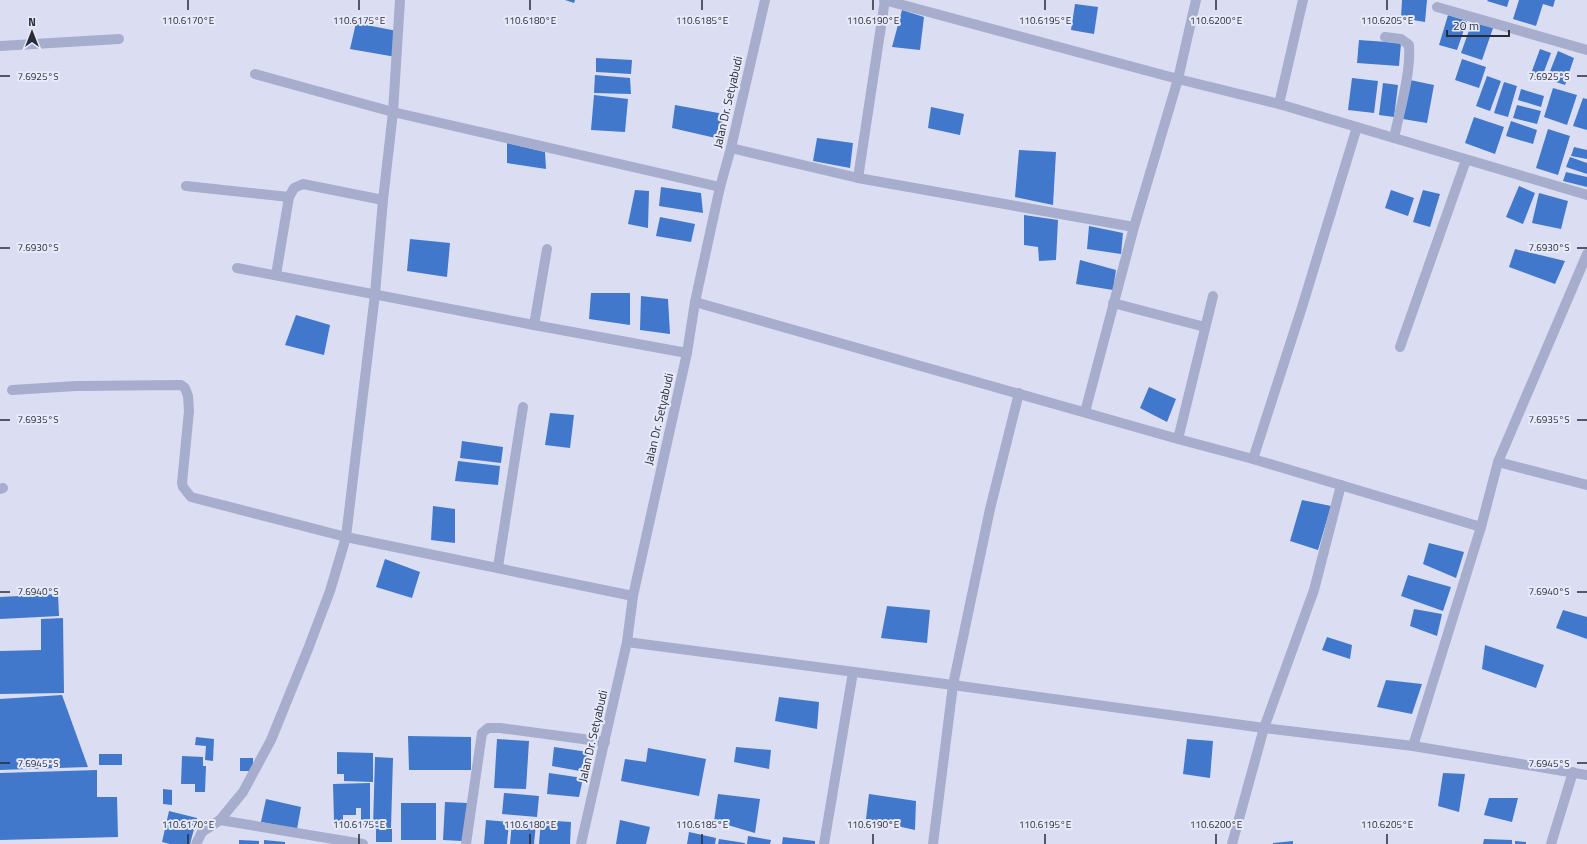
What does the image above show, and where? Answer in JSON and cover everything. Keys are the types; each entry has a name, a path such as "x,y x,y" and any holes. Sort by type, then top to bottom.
{"street":[{"path":"196,844 202,832 220,820 243,792 271,740 330,590 346,537 375,294 383,200 393,112 400,0"},
{"name":"Jalan Dr. Setyabudi","path":"581,844 628,642 633,596 687,353 695,302 720,188 731,148 765,0"},
{"path":"858,178 884,0 1178,79 1279,104 1587,195"},
{"path":"1085,412 1134,227 1178,79 1196,0"},
{"path":"1279,104 1303,0"},
{"path":"1437,7 1587,50"},
{"path":"1385,37 1401,39 1409,45 1410,54 1394,138"},
{"path":"0,46 120,39"},
{"path":"254,74 393,112 720,188"},
{"path":"1253,459 1303,304 1356,127"},
{"path":"731,148 858,178 1134,227"},
{"path":"1400,347 1466,160"},
{"path":"276,275 289,197 294,188 302,184 383,200"},
{"path":"186,186 289,197"},
{"path":"534,325 547,249"},
{"path":"1413,746 1481,527 1498,462 1587,254"},
{"path":"237,268 687,353"},
{"path":"1178,439 1213,296"},
{"path":"695,302 1253,459 1481,527"},
{"path":"1114,303 1205,327"},
{"path":"12,390 83,386 181,385 185,388 188,396 189,411 182,483 187,493 192,497 346,537 498,567 633,596"},
{"path":"933,844 953,685 990,509 1019,393"},
{"path":"498,567 523,407"},
{"path":"1498,462 1587,485"},
{"path":"1232,844 1264,728 1314,590 1341,485"},
{"path":"628,642 1264,728 1413,746 1587,775"},
{"path":"824,844 853,672"},
{"path":"466,844 482,733 488,728 500,728 605,742"},
{"path":"1551,844 1574,772"},
{"path":"220,820 363,844"}],"building":[{"path":"565,0 575,0 574,3"},
{"path":"1402,0 1427,0 1425,22 1401,18"},
{"path":"1509,0 1507,7 1487,1"},
{"path":"1519,0 1555,0 1553,7 1543,4 1536,26 1513,19"},
{"path":"1075,4 1098,7 1094,34 1071,30"},
{"path":"902,10 924,17 920,50 892,47"},
{"path":"1448,15 1467,21 1457,50 1439,45"},
{"path":"1472,22 1493,28 1482,60 1461,53"},
{"path":"356,23 397,31 396,57 350,49"},
{"path":"1359,40 1401,43 1399,66 1357,63"},
{"path":"1540,49 1551,53 1540,82 1529,79"},
{"path":"1558,51 1574,58 1565,85 1547,79"},
{"path":"596,58 632,60 631,74 596,72"},
{"path":"1462,59 1486,67 1479,88 1455,80"},
{"path":"595,75 630,78 631,94 594,93"},
{"path":"1487,76 1501,81 1490,111 1476,106"},
{"path":"1352,78 1378,81 1374,113 1348,110"},
{"path":"1410,80 1434,85 1427,123 1403,119"},
{"path":"1504,82 1517,86 1508,117 1494,113"},
{"path":"1383,83 1398,85 1394,117 1379,115"},
{"path":"1553,88 1577,95 1567,125 1544,117"},
{"path":"1521,89 1544,96 1541,107 1518,100"},
{"path":"594,95 628,99 625,132 591,130"},
{"path":"1583,98 1587,99 1587,130 1573,126"},
{"path":"675,105 724,114 720,139 672,128"},
{"path":"1517,105 1541,111 1537,124 1513,118"},
{"path":"931,107 964,114 960,135 928,128"},
{"path":"1474,117 1504,127 1495,154 1465,143"},
{"path":"1511,121 1537,130 1533,144 1506,136"},
{"path":"1548,129 1570,136 1558,175 1536,168"},
{"path":"817,138 853,143 850,168 813,161"},
{"path":"507,143 545,152 546,169 507,163"},
{"path":"1574,147 1587,150 1587,159 1571,156"},
{"path":"1019,150 1056,152 1053,205 1015,197"},
{"path":"1570,157 1587,163 1587,174 1566,167"},
{"path":"1566,172 1587,177 1587,187 1563,181"},
{"path":"1519,186 1535,193 1523,224 1506,217"},
{"path":"661,187 701,193 703,213 659,206"},
{"path":"635,190 649,191 648,228 628,224"},
{"path":"1391,190 1414,198 1408,216 1385,208"},
{"path":"1423,190 1440,194 1430,227 1413,222"},
{"path":"1539,193 1568,201 1561,229 1532,223"},
{"path":"1024,215 1058,220 1056,260 1039,261 1038,247 1024,245"},
{"path":"660,217 695,224 691,242 656,236"},
{"path":"1089,226 1123,233 1121,254 1087,249"},
{"path":"410,239 450,243 447,277 407,271"},
{"path":"1515,249 1565,261 1555,284 1509,267"},
{"path":"1080,260 1116,270 1113,290 1076,284"},
{"path":"591,293 630,293 630,325 589,319"},
{"path":"641,296 668,299 670,334 640,330"},
{"path":"296,315 330,325 324,355 285,345"},
{"path":"1149,387 1176,399 1167,422 1140,408"},
{"path":"550,413 574,415 570,448 545,445"},
{"path":"462,441 503,447 501,463 460,458"},
{"path":"458,461 500,466 498,485 455,481"},
{"path":"1302,500 1331,506 1318,550 1290,541"},
{"path":"433,506 455,509 455,543 431,540"},
{"path":"1429,543 1464,552 1456,578 1423,564"},
{"path":"385,559 420,572 412,598 376,587"},
{"path":"1408,575 1451,587 1443,611 1401,596"},
{"path":"58,594 59,616 0,619 0,597"},
{"path":"887,606 930,610 927,643 881,638"},
{"path":"1414,609 1442,614 1437,636 1410,626"},
{"path":"1563,610 1587,617 1587,639 1556,628"},
{"path":"63,618 64,693 0,694 0,651 41,650 41,619"},
{"path":"1327,637 1352,645 1350,659 1322,650"},
{"path":"1485,645 1544,665 1536,688 1482,669"},
{"path":"1386,680 1422,684 1412,714 1377,707"},
{"path":"62,695 88,767 0,770 0,699"},
{"path":"779,697 819,702 817,729 775,721"},
{"path":"408,736 471,737 471,770 409,770"},
{"path":"196,737 214,739 213,761 205,760 206,746 195,745"},
{"path":"497,739 529,741 526,789 494,788"},
{"path":"1187,739 1213,741 1210,778 1183,774"},
{"path":"554,747 588,752 585,772 552,766"},
{"path":"736,747 771,750 769,769 734,762"},
{"path":"648,748 706,759 699,796 621,781 625,759 646,762"},
{"path":"337,752 373,753 373,782 344,781 344,774 337,774"},
{"path":"99,754 122,754 122,765 99,765"},
{"path":"182,756 203,757 203,766 206,766 205,792 195,792 195,784 181,784"},
{"path":"375,757 393,758 391,828 373,827"},
{"path":"240,758 253,758 253,771 240,771"},
{"path":"97,770 97,797 117,797 118,837 0,840 0,773"},
{"path":"549,773 583,778 579,797 547,794"},
{"path":"1443,773 1465,774 1459,812 1438,806"},
{"path":"370,783 370,825 361,825 361,808 356,808 356,815 343,815 343,821 334,821 333,784"},
{"path":"163,789 172,790 172,805 163,804"},
{"path":"504,793 539,796 537,817 502,814"},
{"path":"718,794 760,799 755,833 714,821"},
{"path":"869,794 916,801 915,830 866,819"},
{"path":"1489,798 1518,798 1512,822 1484,815"},
{"path":"266,799 301,807 297,829 261,822"},
{"path":"445,802 468,803 462,841 443,840"},
{"path":"401,803 436,803 436,840 401,840"},
{"path":"169,811 197,818 190,844 170,844 162,842"},
{"path":"486,820 509,822 507,844 484,844"},
{"path":"541,820 571,822 570,844 539,844"},
{"path":"620,820 650,827 646,844 616,844"},
{"path":"512,822 536,824 534,844 510,844"},
{"path":"376,829 392,829 392,842 376,842"},
{"path":"689,832 716,838 715,844 687,844"},
{"path":"748,836 771,840 770,844 747,844"},
{"path":"783,837 815,841 815,844 782,844"},
{"path":"719,839 745,843 745,844 718,844"},
{"path":"1484,839 1512,840 1512,844 1483,844"},
{"path":"239,840 259,841 259,844 239,844"},
{"path":"264,840 285,842 285,844 264,844"},
{"path":"1293,841 1293,844 1273,844 1273,843"},
{"path":"1515,841 1526,842 1526,844 1515,844"}]}
